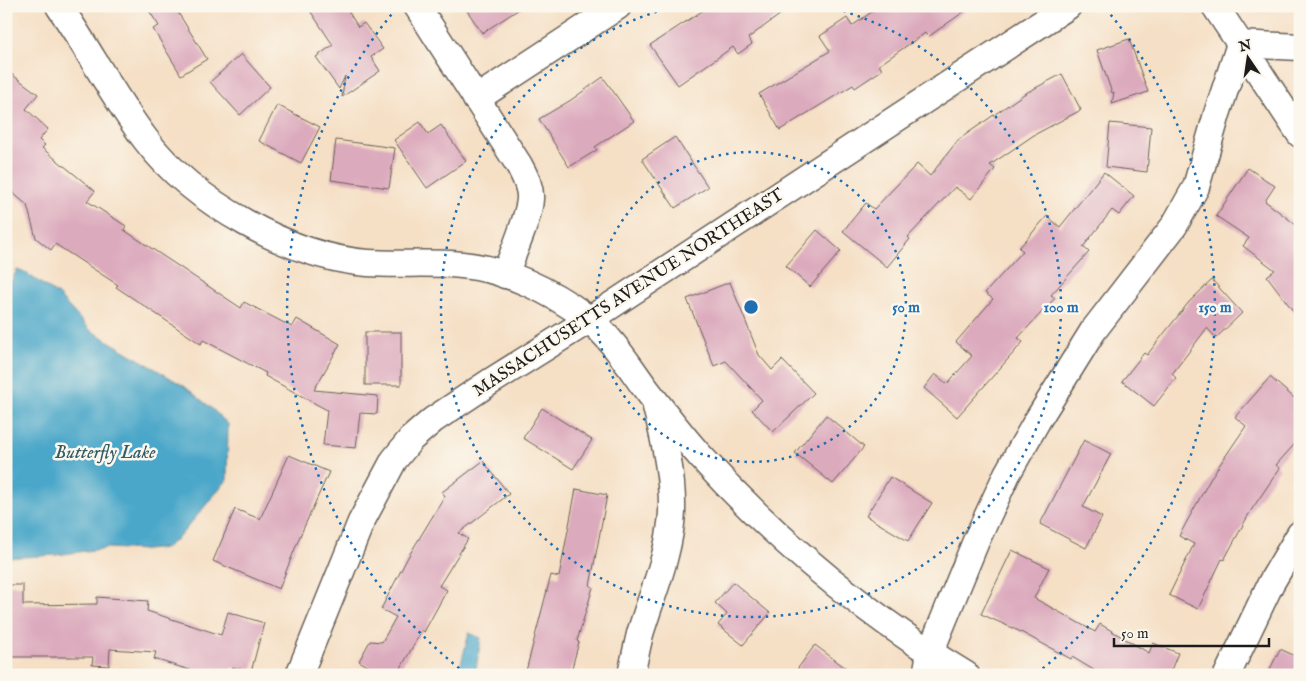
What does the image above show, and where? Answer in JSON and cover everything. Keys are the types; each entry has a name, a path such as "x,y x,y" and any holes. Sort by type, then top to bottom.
{"street":[{"path":"59,6 147,141 175,172 206,198 237,219 300,247 364,262 463,265 505,275 536,287 562,301 589,320 616,349 653,398 702,457 759,517 806,561 870,611 928,664 966,675"},
{"path":"416,6 519,165 528,183 530,198 526,214 505,275"},
{"path":"476,99 618,6"},
{"name":"MASSACHUSETTS AVENUE NORTHEAST","path":"299,675 361,522 394,460 411,439 433,420 474,392 589,320 1068,6"},
{"path":"1215,6 1300,134"},
{"path":"1240,44 1300,47"},
{"path":"928,664 976,541 1007,474 1036,420 1093,331 1174,226 1196,187 1240,44"},
{"path":"631,675 640,634 663,565 672,513 667,453 664,435 653,398"},
{"path":"1227,675 1271,583 1300,534"}],"water":[{"name":"Butterfly Lake","path":"17,270 26,273 58,295 90,330 184,386 228,424 227,480 179,537 165,548 146,550 108,548 56,555 6,558 6,291"},
{"path":"469,633 481,638 475,675 458,675"}],"building":[{"path":"146,6 174,6 207,59 181,75 153,29 159,26"},
{"path":"307,6 345,6 358,27 364,23 383,49 371,57 380,71 342,97 345,76 339,89 316,57 333,45"},
{"path":"464,6 524,6 482,33"},
{"path":"710,6 792,6 748,38 752,44 738,54 733,47 678,85 650,45"},
{"path":"880,6 972,6 928,37 925,33 879,65 882,70 855,88 853,85 780,130 759,94 830,51 820,36 847,18 852,26"},
{"path":"1129,39 1148,92 1112,104 1114,92 1112,93 1097,50"},
{"path":"241,54 270,87 240,115 210,82"},
{"path":"6,70 38,94 26,109 48,129 39,140 45,145 42,148 95,191 87,201 126,226 124,230 241,308 244,302 292,327 297,319 340,344 314,390 378,396 377,414 360,413 356,448 323,445 327,410 265,376 266,373 203,340 201,344 116,287 118,285 55,244 51,250 36,238 27,205 6,187"},
{"path":"1062,74 1081,110 1034,135 990,165 995,169 971,199 955,187 908,237 910,239 887,267 843,231 866,203 874,209 917,164 930,176 958,140 1024,94"},
{"path":"603,77 634,121 595,147 597,150 569,167 539,119 571,100"},
{"path":"277,105 320,127 301,163 259,141"},
{"path":"420,122 428,134 441,125 466,161 427,188 394,140"},
{"path":"1110,123 1151,127 1147,172 1106,167"},
{"path":"675,137 708,187 675,208 642,159"},
{"path":"336,140 395,148 389,188 331,180"},
{"path":"1248,168 1275,186 1265,201 1300,228 1300,320 1267,276 1275,270 1243,246 1249,238 1216,216"},
{"path":"1104,172 1134,196 1119,215 1112,210 1083,247 1089,252 1051,295 1055,298 1018,338 1023,342 957,417 924,388 935,374 947,384 972,356 956,342 993,299 985,293 1023,251 1019,248 1047,216 1060,227"},
{"path":"817,230 841,251 810,287 786,266"},
{"path":"1212,280 1242,313 1216,338 1207,328 1172,374 1176,378 1154,406 1122,381 1144,353 1147,355 1189,302"},
{"path":"730,282 759,355 772,370 782,360 814,393 773,432 752,410 762,400 726,361 714,366 687,299"},
{"path":"365,332 401,332 401,385 365,385"},
{"path":"1270,377 1300,403 1300,438 1276,465 1280,468 1250,512 1224,560 1222,559 1198,609 1169,595 1194,544 1179,536 1212,476 1246,426 1235,417"},
{"path":"542,408 592,440 573,469 523,438"},
{"path":"826,415 864,447 833,484 795,453"},
{"path":"1084,440 1111,454 1083,507 1102,517 1086,548 1040,524"},
{"path":"289,455 329,472 300,536 279,589 213,561 235,509 260,519"},
{"path":"483,461 509,494 459,533 468,539 439,586 447,590 397,675 383,675 359,661 370,641 382,642 396,617 381,609 408,557 445,496 442,492"},
{"path":"890,477 932,503 908,541 866,516"},
{"path":"576,489 607,495 590,586 593,587 577,641 579,642 570,675 525,675 551,575 559,577"},
{"path":"1012,550 1049,568 1034,598 1095,632 1100,624 1149,653 1153,643 1178,653 1169,675 1102,675 1072,657 1071,659 1019,631 981,614"},
{"path":"733,582 770,613 743,645 718,625 727,614 715,603"},
{"path":"6,585 23,585 23,605 97,604 97,597 148,601 147,611 221,635 228,612 264,623 251,672 232,667 230,675 206,675 154,659 156,652 110,649 109,666 92,665 93,657 6,657"},
{"path":"815,645 855,675 793,675"},
{"path":"1280,649 1300,658 1300,675 1282,675 1270,669"}]}
